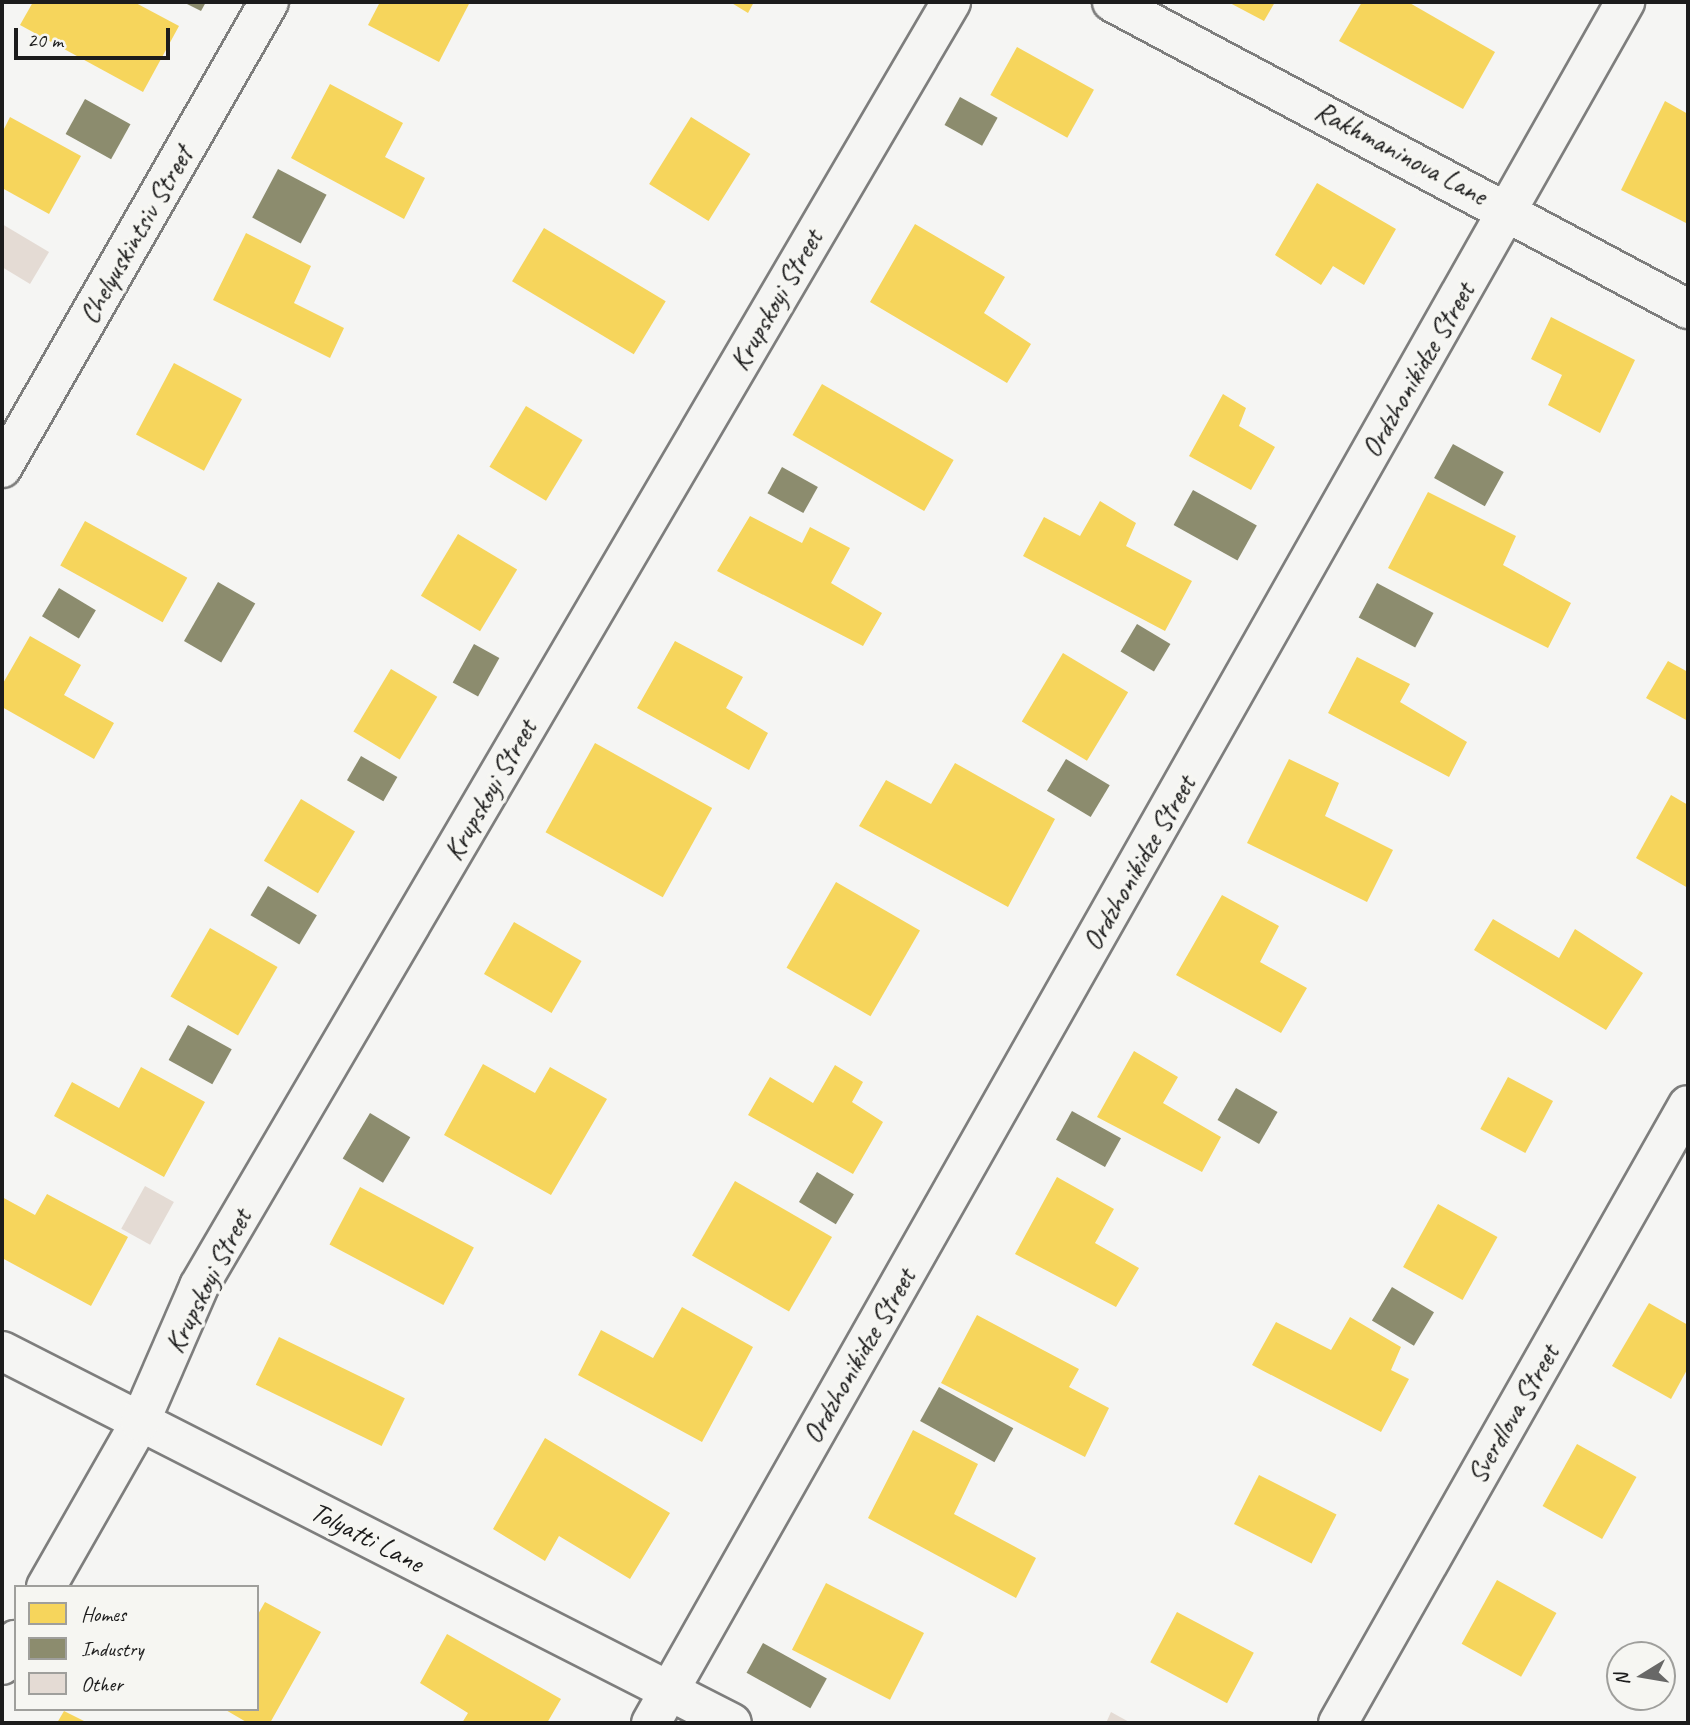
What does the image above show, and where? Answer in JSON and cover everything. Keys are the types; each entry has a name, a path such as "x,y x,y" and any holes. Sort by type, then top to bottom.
{"street":[{"name":"Chelyuskintsiv Street","path":"2,468 269,2"},
{"name":"Krupskoyi Street","path":"47,1585 141,1422 199,1286 951,2"},
{"name":"Rakhmaninova Lane","path":"1112,2 1509,210 1688,309"},
{"name":"Ordzhonikidze Street","path":"651,1723 1625,2"},
{"name":"Sverdlova Street","path":"1338,1723 1688,1105"},
{"name":"Tolyatti Lane","path":"2,1351 732,1723"},
{"path":"2,1665 14,1644"}],"building: Homes":[{"path":"33,2 134,2 179,26 143,92 20,25"},
{"path":"380,2 470,2 439,62 368,25"},
{"path":"730,2 754,2 748,13"},
{"path":"1228,2 1275,2 1264,21"},
{"path":"1362,2 1408,2 1495,52 1463,109 1339,41"},
{"path":"1017,47 1094,90 1067,138 990,95"},
{"path":"330,84 403,123 385,157 425,178 404,219 291,158"},
{"path":"1665,101 1688,114 1688,224 1621,190"},
{"path":"10,117 81,156 49,214 2,188 2,133"},
{"path":"691,117 750,154 708,221 649,184"},
{"path":"1317,183 1396,229 1364,285 1333,266 1321,285 1275,255"},
{"path":"915,224 1005,277 984,313 1031,344 1007,383 870,302"},
{"path":"544,228 666,301 634,354 512,281"},
{"path":"246,233 311,266 294,303 344,328 330,358 213,300"},
{"path":"1551,317 1635,360 1600,433 1548,405 1562,375 1531,359"},
{"path":"174,363 242,399 204,471 136,435"},
{"path":"822,384 954,460 924,511 792,435"},
{"path":"1223,394 1246,408 1239,426 1275,447 1251,490 1189,456"},
{"path":"526,406 583,440 546,501 489,467"},
{"path":"1428,492 1516,536 1503,565 1571,603 1548,648 1388,568"},
{"path":"1100,501 1136,523 1126,546 1192,581 1165,631 1023,556 1044,517 1080,536"},
{"path":"750,516 802,543 810,527 850,548 831,583 882,613 863,646 717,571"},
{"path":"85,521 187,578 163,622 60,566"},
{"path":"458,534 517,570 480,631 421,596"},
{"path":"30,636 81,665 64,695 114,723 94,759 2,707 2,685"},
{"path":"675,641 743,677 726,708 768,733 749,770 637,708"},
{"path":"1063,653 1128,692 1087,761 1022,722"},
{"path":"1357,657 1410,684 1400,702 1467,742 1449,777 1328,713"},
{"path":"1668,661 1688,672 1688,721 1646,698"},
{"path":"391,669 437,697 400,759 353,732"},
{"path":"595,743 712,808 663,897 546,832"},
{"path":"1289,759 1339,783 1325,816 1393,850 1367,902 1247,843"},
{"path":"955,763 1055,819 1008,907 859,826 886,780 931,804"},
{"path":"1671,795 1688,805 1688,888 1636,858"},
{"path":"301,799 355,831 318,893 264,861"},
{"path":"836,882 920,930 871,1016 786,968"},
{"path":"1222,895 1279,926 1260,962 1307,988 1281,1033 1176,975"},
{"path":"1493,919 1559,958 1575,929 1643,973 1606,1030 1474,950"},
{"path":"514,922 582,961 552,1013 484,974"},
{"path":"210,928 278,967 238,1035 170,996"},
{"path":"1134,1051 1178,1077 1163,1103 1221,1137 1202,1172 1097,1117"},
{"path":"483,1064 535,1093 550,1067 607,1099 551,1195 444,1135"},
{"path":"835,1065 863,1082 852,1102 883,1122 853,1174 748,1115 770,1077 813,1103"},
{"path":"141,1067 205,1102 164,1177 54,1116 72,1082 119,1108"},
{"path":"1508,1077 1553,1101 1525,1153 1480,1129"},
{"path":"1057,1177 1114,1209 1095,1243 1139,1268 1116,1307 1015,1254"},
{"path":"735,1181 832,1237 789,1311 692,1255"},
{"path":"360,1187 474,1248 443,1305 329,1244"},
{"path":"47,1194 128,1237 91,1306 2,1258 2,1197 35,1215"},
{"path":"1438,1204 1497,1237 1463,1300 1403,1267"},
{"path":"1649,1303 1688,1325 1688,1368 1671,1399 1612,1366"},
{"path":"682,1307 753,1347 702,1442 578,1375 601,1330 653,1358"},
{"path":"977,1315 1079,1369 1069,1387 1109,1408 1085,1457 941,1383"},
{"path":"1350,1317 1401,1347 1391,1370 1409,1379 1381,1432 1252,1365 1276,1322 1331,1350"},
{"path":"279,1337 405,1398 382,1446 256,1385"},
{"path":"913,1430 978,1464 954,1514 1036,1558 1016,1598 868,1518"},
{"path":"545,1438 670,1513 630,1579 559,1536 545,1561 493,1529"},
{"path":"1577,1444 1636,1477 1602,1539 1543,1506"},
{"path":"1259,1475 1337,1514 1312,1564 1234,1524"},
{"path":"1497,1580 1556,1613 1521,1677 1462,1644"},
{"path":"826,1583 924,1633 890,1700 792,1650"},
{"path":"265,1602 321,1632 270,1723 248,1723 227,1711 259,1711 259,1612"},
{"path":"1177,1612 1254,1653 1227,1703 1150,1662"},
{"path":"447,1634 561,1699 547,1723 462,1723 468,1713 420,1683"},
{"path":"64,1711 88,1723 57,1723"}],"building: Industry":[{"path":"183,2 206,2 201,11"},
{"path":"960,97 998,118 982,146 944,125"},
{"path":"85,99 130,124 111,159 66,134"},
{"path":"278,169 327,195 301,243 252,218"},
{"path":"1453,444 1504,472 1485,506 1434,478"},
{"path":"782,467 818,487 803,513 767,493"},
{"path":"1193,490 1257,525 1237,560 1174,525"},
{"path":"218,582 255,604 221,662 184,641"},
{"path":"1377,583 1434,613 1415,647 1359,617"},
{"path":"59,588 96,610 79,638 42,616"},
{"path":"1137,624 1170,644 1154,672 1121,651"},
{"path":"474,644 499,658 478,697 453,682"},
{"path":"361,756 397,777 383,801 347,780"},
{"path":"1066,759 1110,785 1091,817 1047,791"},
{"path":"268,886 317,915 299,945 250,915"},
{"path":"188,1025 232,1049 212,1084 169,1060"},
{"path":"1236,1088 1278,1112 1259,1144 1218,1120"},
{"path":"1072,1111 1121,1138 1105,1167 1056,1140"},
{"path":"370,1113 410,1137 383,1183 343,1158"},
{"path":"817,1172 854,1194 836,1224 799,1202"},
{"path":"1392,1287 1434,1312 1414,1346 1372,1320"},
{"path":"939,1387 1013,1428 994,1462 920,1421"},
{"path":"763,1643 827,1678 810,1708 747,1673"}],"building: Other":[{"path":"2,224 49,252 30,284 2,267"},
{"path":"145,1186 174,1202 150,1245 121,1229"},
{"path":"1111,1712 1131,1723 1106,1723"}]}
